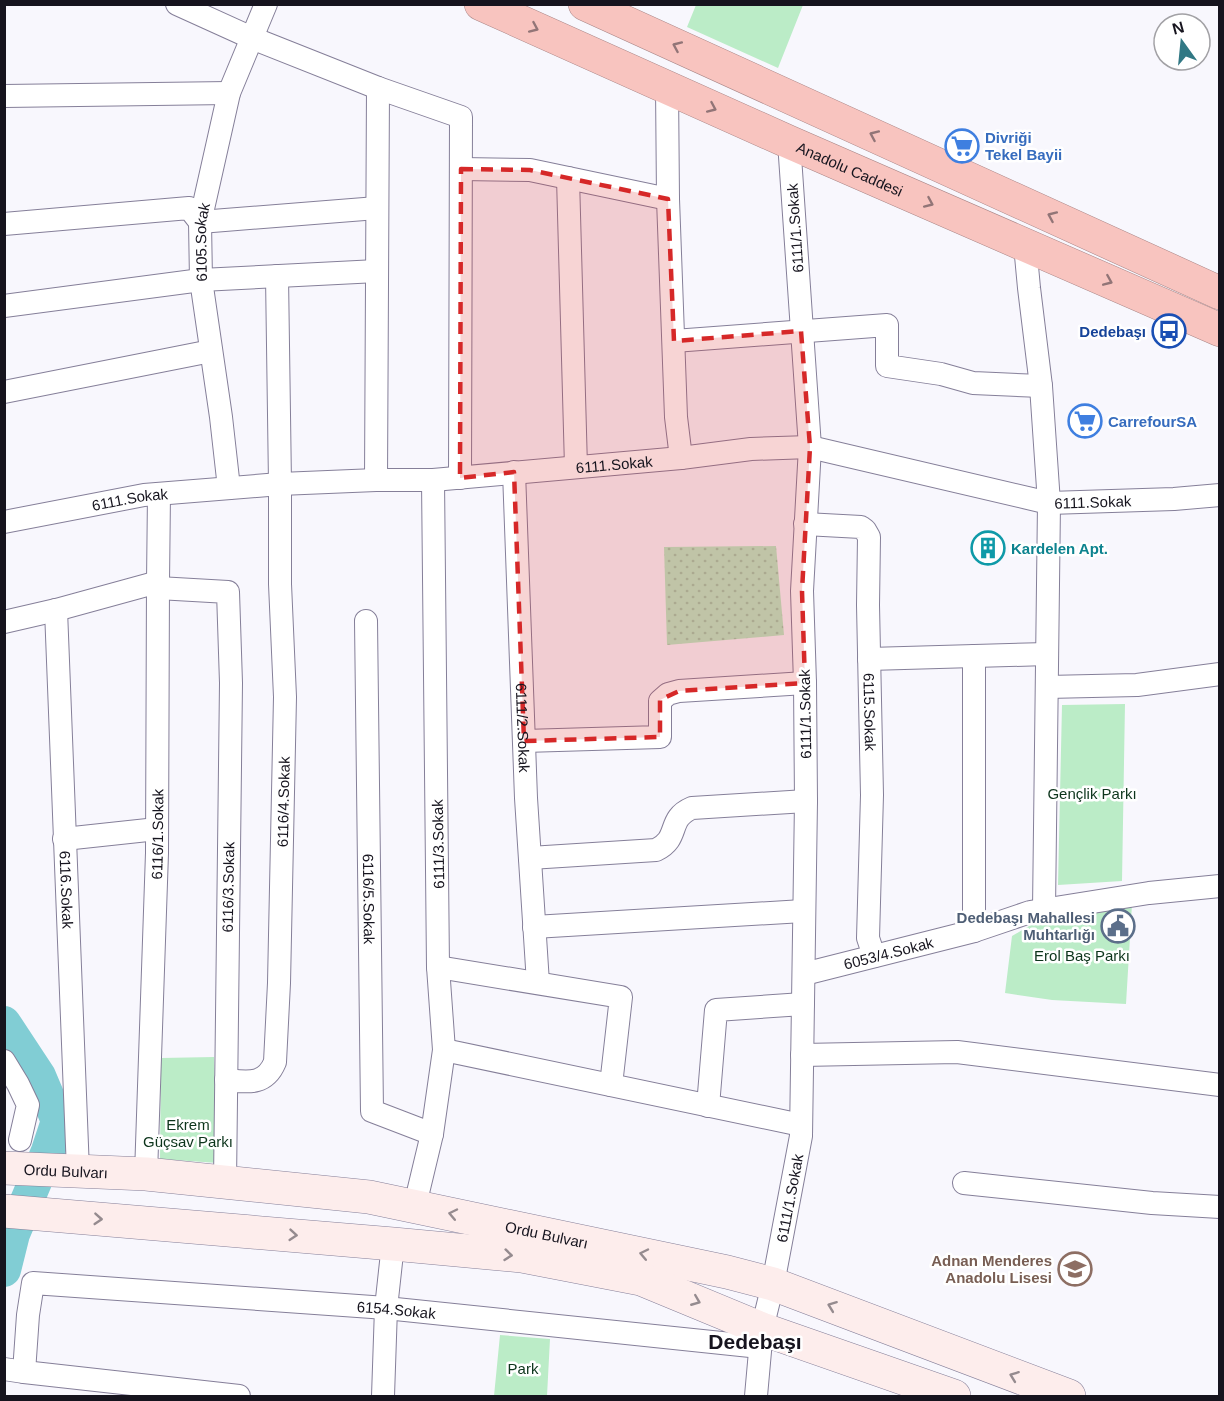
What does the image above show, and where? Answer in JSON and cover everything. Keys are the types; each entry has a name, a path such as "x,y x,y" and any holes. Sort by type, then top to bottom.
{"highway":[{"name":"Anadolu Caddesi","path":"481,4 789,142 1220,330"},
{"path":"585,4 1220,293"}],"main road":[{"name":"Ordu Bulvarı","path":"14,1159 65,1170 146,1174 369,1197 713,1269 773,1284 1069,1396"},
{"name":"Ordu Bulvarı","path":"4,1211 522,1256 641,1279 761,1338 939,1394"}],"street":[{"path":"177,4 252,38 378,88 461,117 460,478"},
{"name":"6105.Sokak","path":"229,488 201,280 200,222 229,93 266,4"},
{"path":"667,87 668,199 676,417 681,458"},
{"path":"376,480 378,88"},
{"path":"4,96 229,93"},
{"name":"6111/1.Sokak","path":"756,1396 761,1338 801,1136 806,801 802,591 810,447 789,142"},
{"path":"461,169 530,170 668,199"},
{"path":"568,178 576,467"},
{"path":"4,224 189,208 200,222 377,208"},
{"path":"1025,245 1041,386 1049,503 1044,910"},
{"path":"4,306 201,280 377,271"},
{"name":"6116/4.Sokak","path":"226,1080 257,1081 268,1073 275,1062 279,984 285,698 280,584 277,276"},
{"path":"674,341 887,325 887,366 941,374 973,383 1041,386"},
{"path":"4,392 211,351"},
{"name":"6111.Sokak","path":"4,522 144,495 280,484 434,480 681,458 752,449 810,447 1049,503 1174,499 1220,495"},
{"name":"6111/2.Sokak","path":"514,472 524,741 537,982"},
{"name":"6111/3.Sokak","path":"414,1205 432,1134 444,1050 438,967 434,480"},
{"name":"6116/1.Sokak","path":"146,1174 157,829 159,494"},
{"name":"6115.Sokak","path":"806,524 861,527 869,537 872,795 868,938 874,956"},
{"path":"4,622 158,585"},
{"name":"6116/3.Sokak","path":"158,585 228,592 231,683 225,1182"},
{"name":"6116.Sokak","path":"56,610 64,839 65,1170"},
{"name":"6116/5.Sokak","path":"366,621 372,1111 432,1134"},
{"path":"869,659 1047,654"},
{"path":"974,656 974,931"},
{"path":"1047,687 1137,686 1220,674"},
{"path":"524,741 660,737 660,701 673,692 805,682"},
{"path":"530,858 656,850 669,841 678,817 684,811 692,808 806,801"},
{"path":"64,839 157,829"},
{"name":"6053/4.Sokak","path":"804,974 974,931 1030,912 1149,893 1220,886"},
{"path":"534,927 803,911"},
{"path":"438,967 621,997 611,1085"},
{"path":"708,1106 717,1010 803,1004"},
{"path":"444,1050 801,1125"},
{"path":"802,1055 957,1052 1220,1085"},
{"path":"4,1061 14,1094 28,1105 14,1159"},
{"path":"964,1183 1220,1208"},
{"path":"383,1396 386,1308 393,1244"},
{"name":"6154.Sokak","path":"14,1370 28,1315 33,1284 386,1308 761,1338"},
{"path":"14,1370 239,1396"}],"highlighted area":[{"path":"461,169 530,170 668,199 674,341 801,331 810,447 802,591 805,683 679,691 660,700 660,737 524,741 514,472 460,478"}],"green space":[{"path":"696,4 803,5 778,68 687,27"},
{"path":"776,546 784,635 667,645 664,547"},
{"name":"Gençlik Parkı","path":"1125,704 1122,881 1058,885 1062,705"},
{"name":"Erol Baş Parkı","path":"1132,904 1126,1004 1052,1000 1005,993 1012,936 1041,919"},
{"name":"Ekrem Güçsav Parkı","path":"214,1057 218,1163 160,1159 161,1058"},
{"name":"Park","path":"500,1335 550,1339 547,1396 494,1396"}],"waterway":[{"path":"4,1023 39,1076 58,1121 48,1151 13,1234 4,1270"}],"place":[{"name":"Divriği Tekel Bayii","path":"962,146"},
{"name":"Dedebaşı","path":"1169,331"},
{"name":"CarrefourSA","path":"1085,421"},
{"name":"Kardelen Apt.","path":"988,548"},
{"name":"Dedebaşı Mahallesi Muhtarlığı","path":"1118,926"},
{"name":"Adnan Menderes Anadolu Lisesi","path":"1075,1269"}],"district":[{"name":"Dedebaşı","path":"755,1341"}]}
